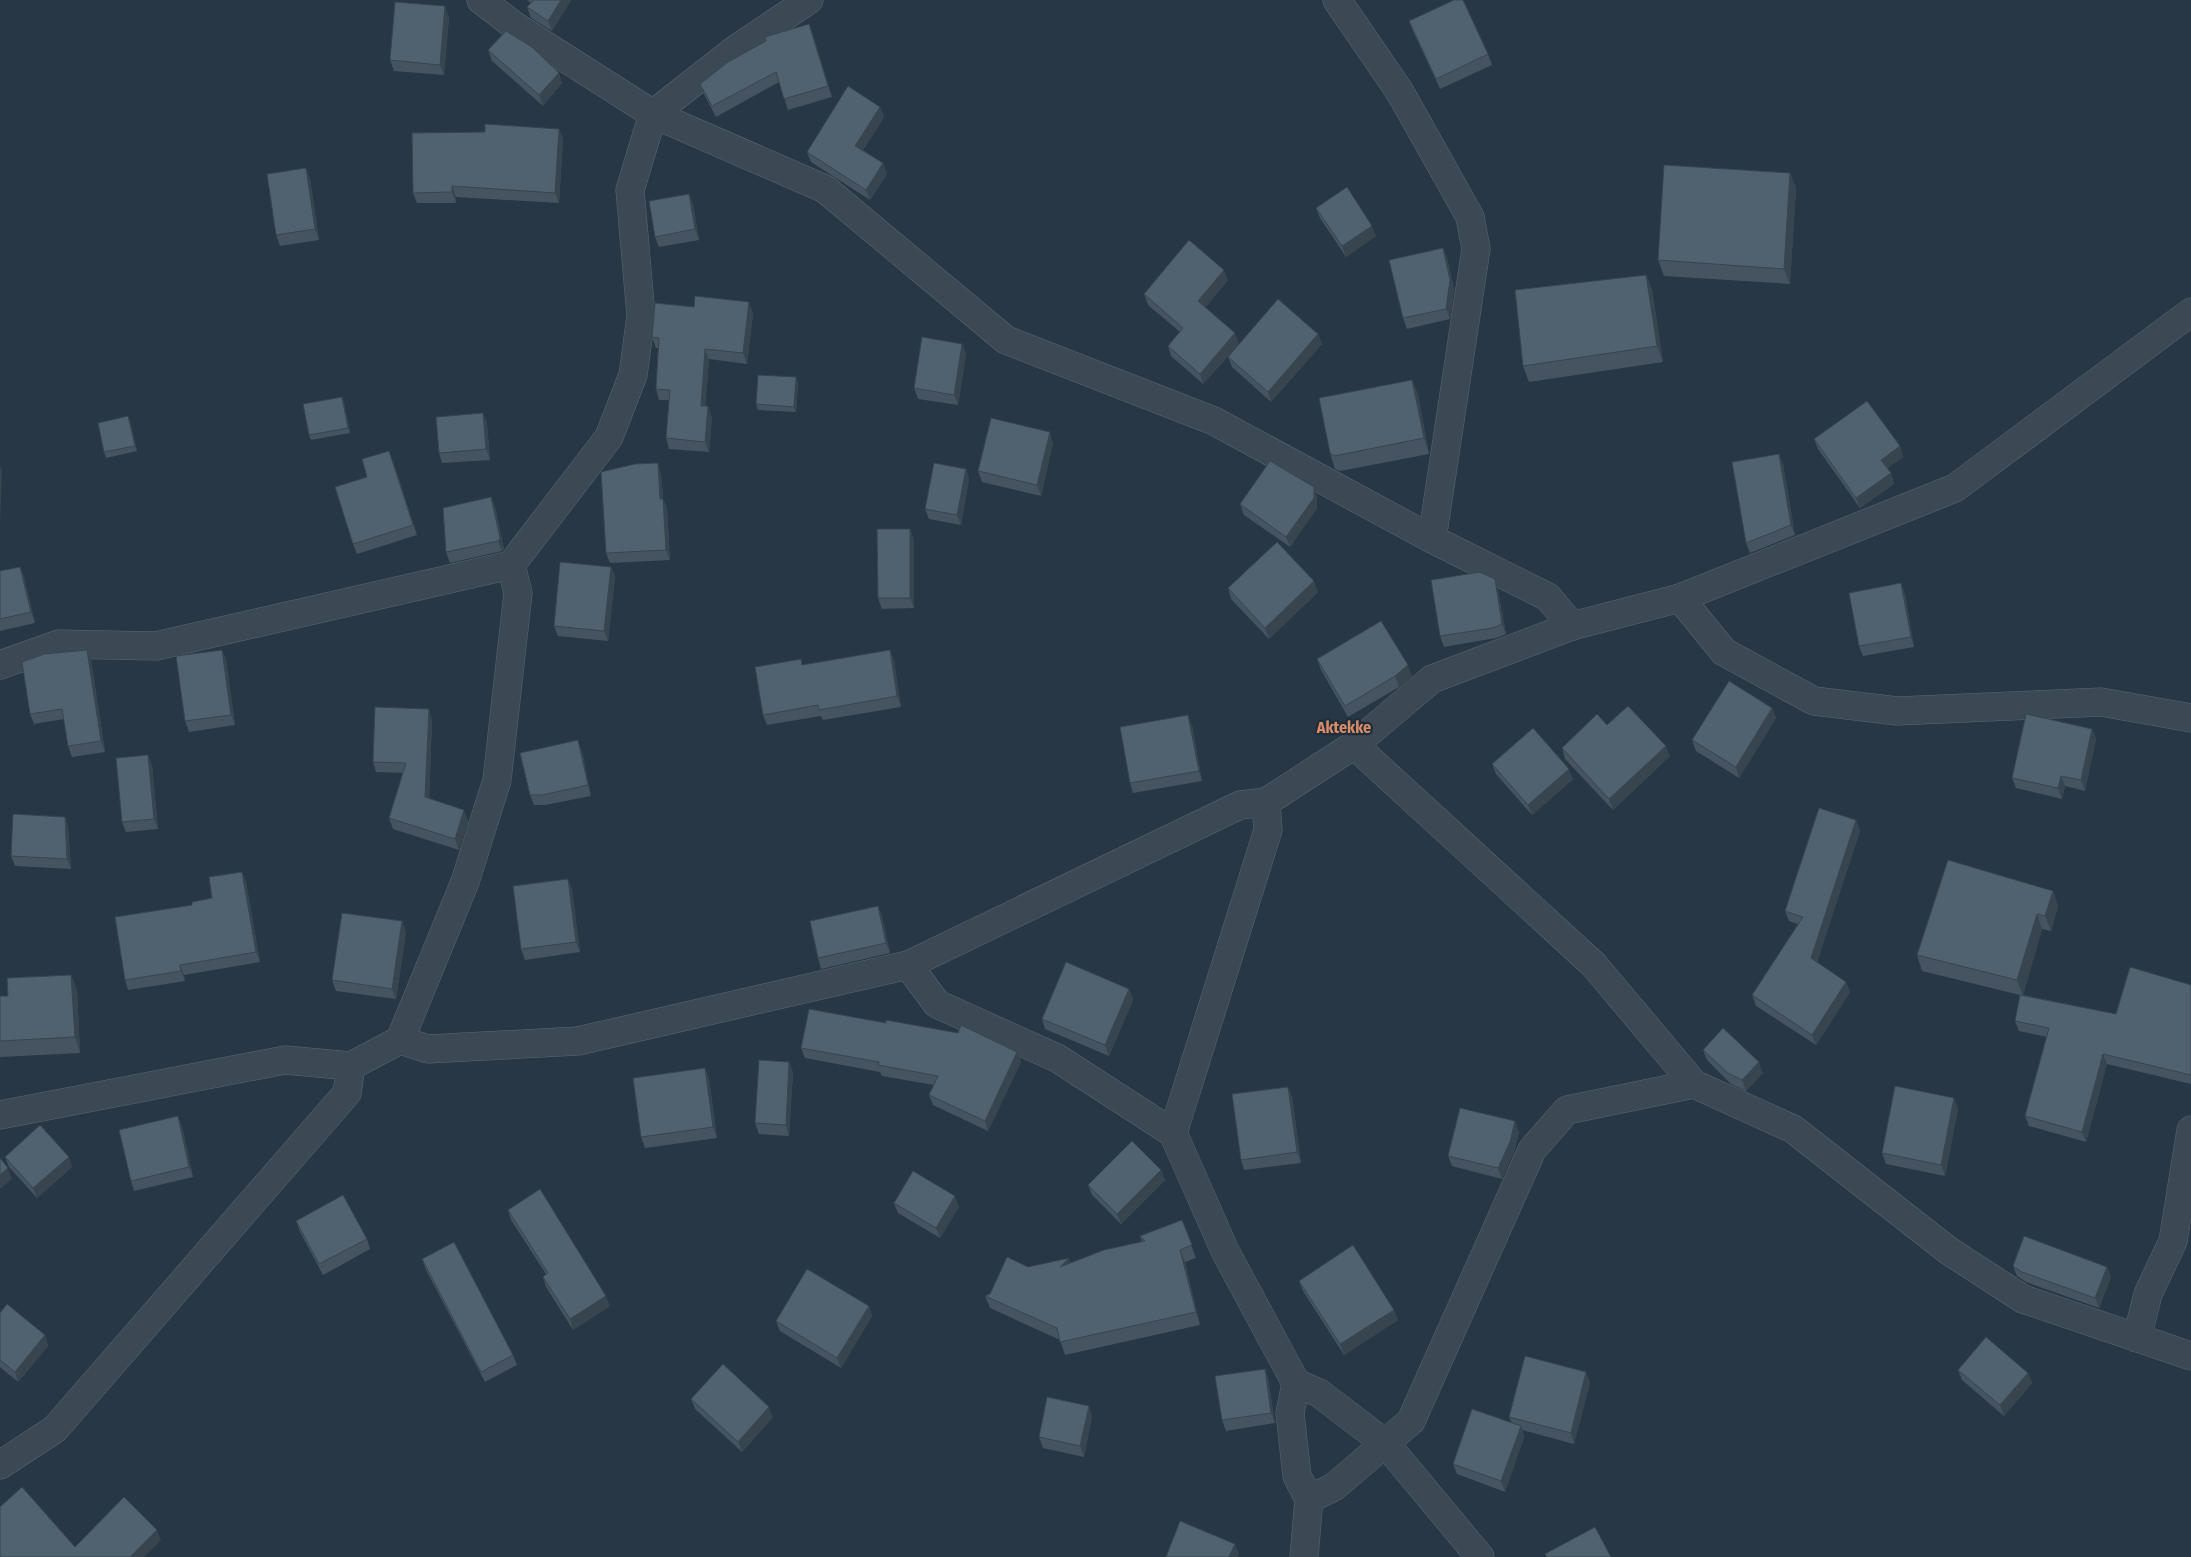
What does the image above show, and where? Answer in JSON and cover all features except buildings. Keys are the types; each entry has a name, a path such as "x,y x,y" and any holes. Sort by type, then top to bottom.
{"street":[{"path":"481,0 515,26 654,114 825,190 1006,340 1214,421 1432,539 1548,597 1572,626"},
{"path":"0,665 59,644 156,646 511,566 609,437 633,375 641,316 630,190 654,114 736,49 809,0"},
{"path":"1337,0 1400,92 1470,217 1476,249 1432,539"},
{"path":"400,1040 428,1049 578,1041 908,965 1240,805 1266,802 1354,745 1432,679 1572,626 1680,598 1955,488 2191,312"},
{"path":"0,1115 285,1060 351,1066 400,1040 465,882 497,780 518,593 511,566"},
{"path":"1680,598 1724,652 1814,701 1897,711 2101,702 2191,718"},
{"path":"1354,745 1594,965 1694,1084 1793,1129 1949,1251 2023,1299 2191,1356"},
{"path":"1173,1133 1268,830 1266,802"},
{"path":"908,965 937,1004 1057,1058 1173,1133 1225,1251 1296,1383 1319,1393 1386,1444 1480,1557"},
{"path":"0,1465 55,1429 346,1093 351,1066"},
{"path":"1309,1500 1334,1487 1412,1421 1532,1150 1567,1110 1694,1084"},
{"path":"2138,1338 2148,1294 2173,1241 2191,1130"},
{"path":"1296,1383 1290,1413 1297,1476 1309,1500 1304,1557"}],"district":[{"name":"Aktekke","path":"1344,727"}]}
